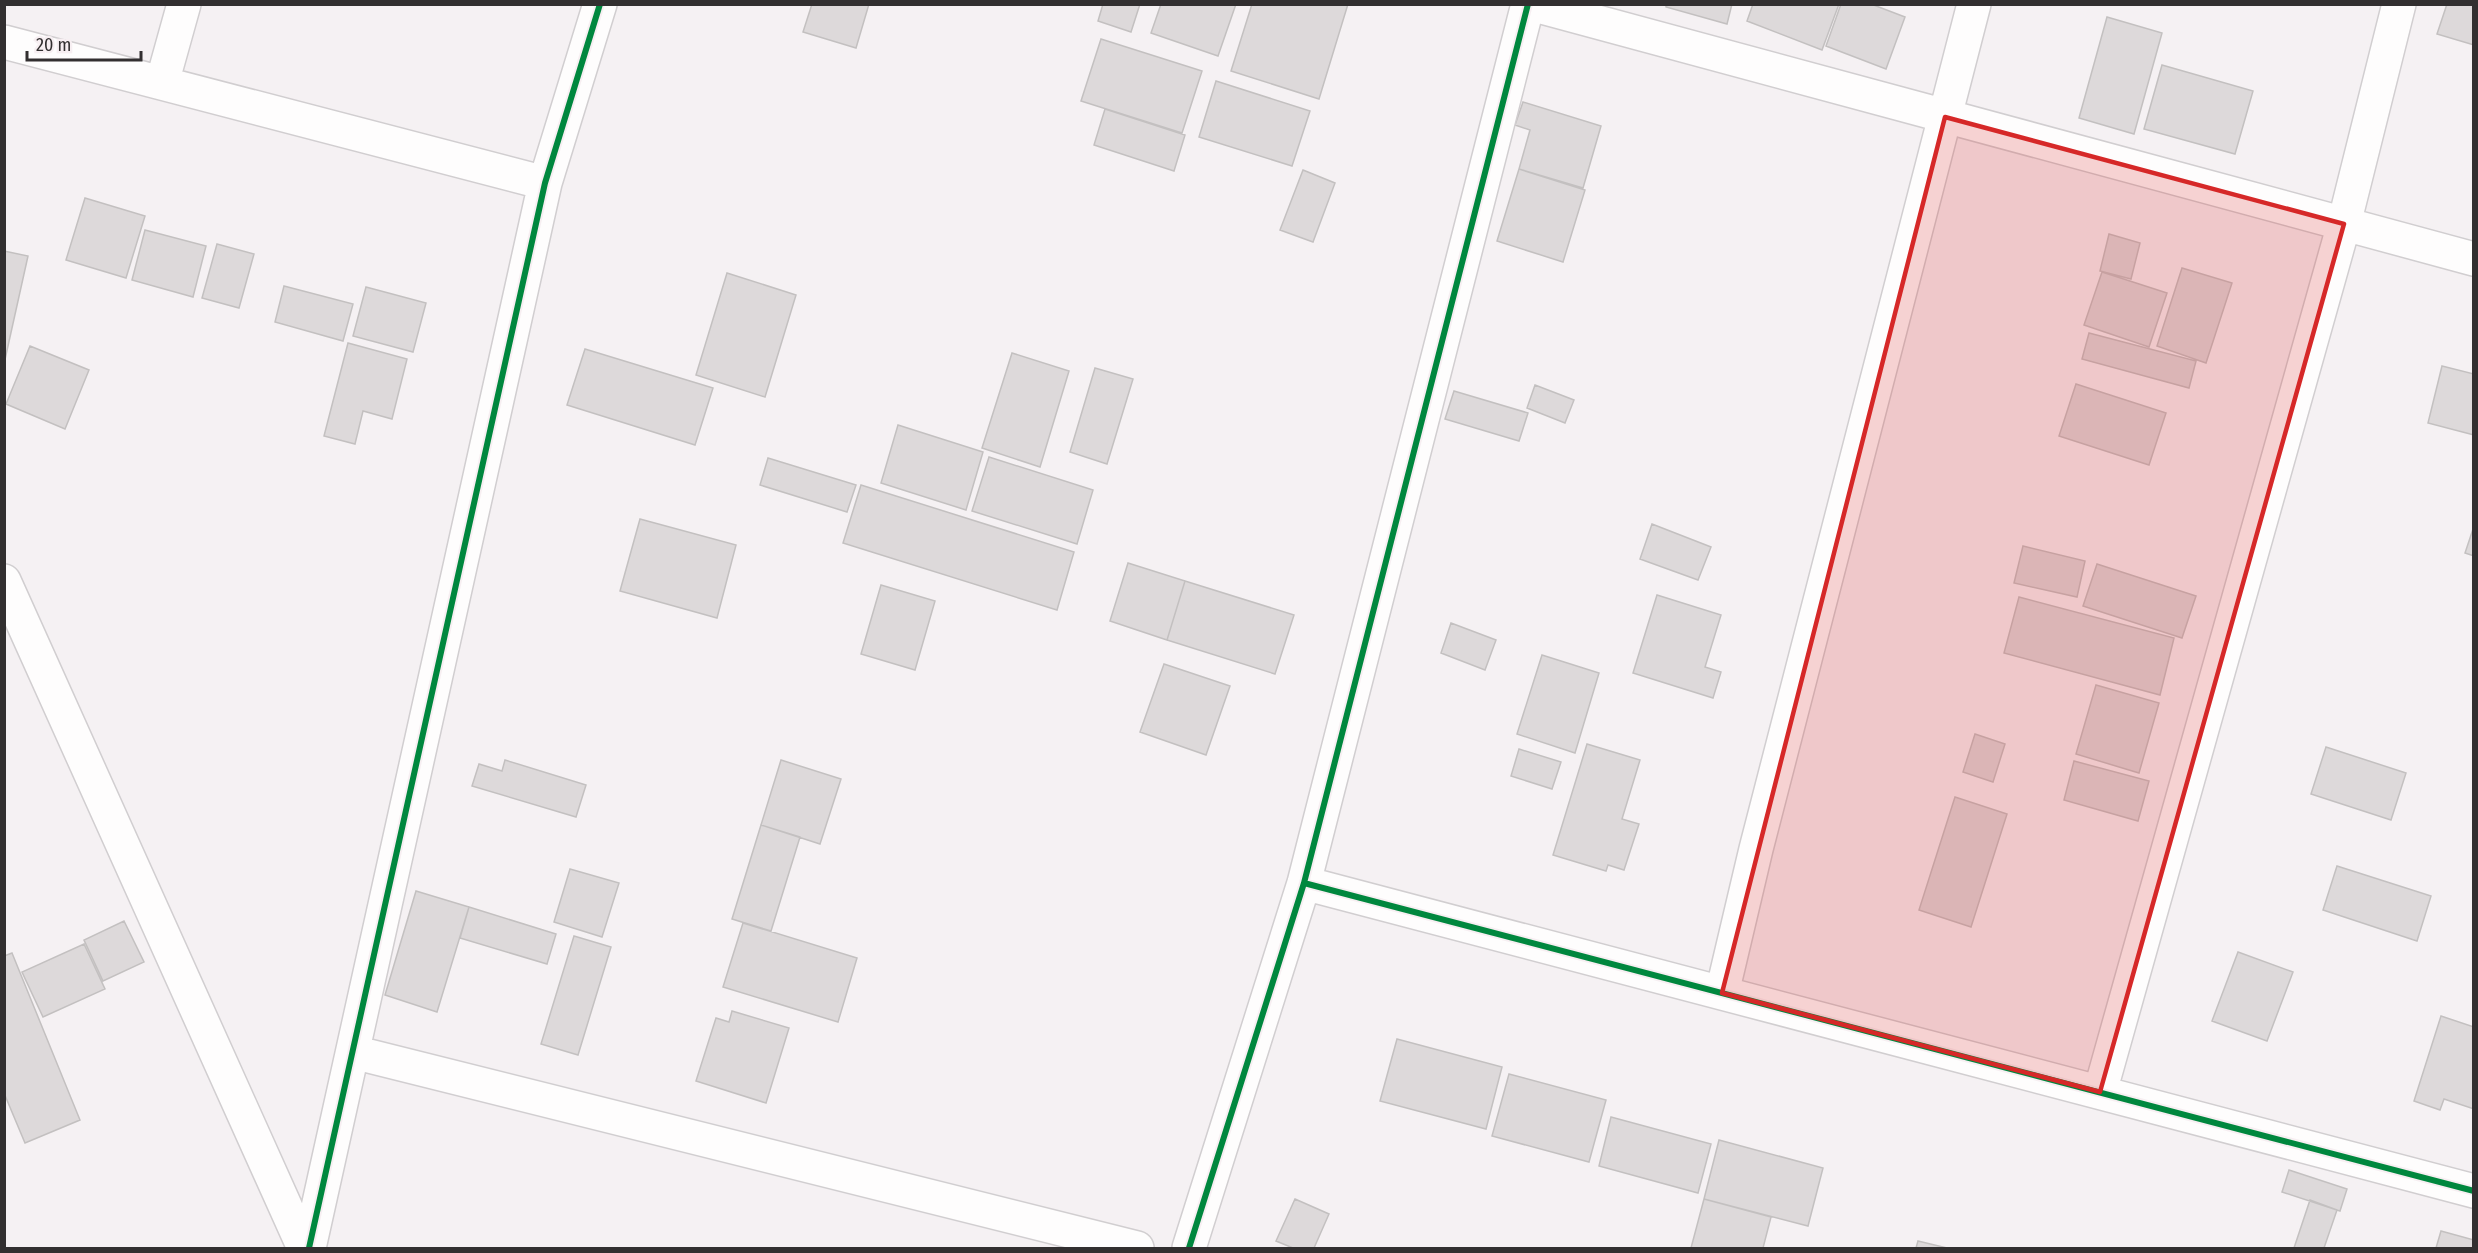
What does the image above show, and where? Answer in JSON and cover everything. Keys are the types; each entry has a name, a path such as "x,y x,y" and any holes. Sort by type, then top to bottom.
{"street":[{"path":"162,83 184,4"},
{"path":"309,1248 544,183 600,4"},
{"path":"1189,1248 1304,883 1529,4 2474,259"},
{"path":"1722,993 1756,849 1974,4"},
{"path":"2100,1092 2344,224 2399,4"},
{"path":"4,42 544,183"},
{"path":"4,581 304,1248"},
{"path":"1304,883 2474,1191"},
{"path":"353,1052 1137,1248"}],"highlighted area":[{"path":"1945,117 2344,224 2100,1092 1722,993"}],"building":[{"path":"812,4 869,4 856,48 803,32"},
{"path":"1103,4 1140,4 1131,32 1098,21"},
{"path":"1161,4 1236,4 1218,56 1151,33"},
{"path":"1252,4 1348,4 1319,99 1231,71"},
{"path":"1666,4 1732,4 1727,24 1666,7"},
{"path":"1753,4 1839,4 1822,50 1747,21"},
{"path":"1841,4 1871,4 1905,17 1886,69 1826,46"},
{"path":"2447,4 2474,4 2474,45 2437,34"},
{"path":"2107,17 2162,33 2134,134 2079,118"},
{"path":"1101,39 1202,71 1182,133 1081,101"},
{"path":"2162,65 2253,91 2235,154 2144,129"},
{"path":"1216,81 1310,111 1292,166 1199,137"},
{"path":"1523,102 1601,126 1583,188 1519,169 1530,130 1515,125"},
{"path":"1105,109 1185,135 1174,171 1094,145"},
{"path":"1519,169 1585,190 1563,262 1497,241"},
{"path":"1303,170 1335,183 1313,242 1280,230"},
{"path":"85,198 145,216 126,278 66,260"},
{"path":"145,230 206,246 193,297 132,280"},
{"path":"2109,234 2140,243 2131,279 2100,271"},
{"path":"217,244 254,254 239,308 202,298"},
{"path":"4,251 28,256 4,364"},
{"path":"2182,268 2232,283 2206,363 2157,346"},
{"path":"2102,272 2167,293 2149,347 2084,325"},
{"path":"727,273 796,295 765,397 696,375"},
{"path":"284,286 353,304 343,341 275,322"},
{"path":"366,287 426,303 413,352 353,336"},
{"path":"2089,333 2196,361 2189,388 2082,359"},
{"path":"348,343 407,359 392,419 363,411 355,444 324,436"},
{"path":"30,346 89,370 65,429 6,404"},
{"path":"585,349 713,388 695,445 567,405"},
{"path":"1012,353 1069,371 1040,467 982,448"},
{"path":"2442,366 2474,374 2474,435 2428,423"},
{"path":"1095,368 1133,379 1107,464 1070,452"},
{"path":"2076,384 2166,413 2149,465 2059,436"},
{"path":"1535,385 1574,400 1565,423 1527,408"},
{"path":"1454,391 1528,413 1519,441 1445,419"},
{"path":"898,425 983,452 966,510 881,483"},
{"path":"989,457 1093,490 1077,544 972,511"},
{"path":"768,458 856,485 847,512 760,485"},
{"path":"861,485 1074,552 1057,610 843,543"},
{"path":"640,519 736,545 717,618 620,591"},
{"path":"1652,524 1711,547 1698,580 1640,559"},
{"path":"2474,526 2474,556 2465,553"},
{"path":"2023,546 2085,561 2077,597 2014,583"},
{"path":"1128,563 1185,581 1167,640 1110,621"},
{"path":"2097,564 2196,596 2182,638 2083,606"},
{"path":"1185,581 1294,615 1275,674 1167,640"},
{"path":"881,585 935,601 915,670 861,654"},
{"path":"1657,595 1721,615 1705,667 1721,672 1713,698 1633,673"},
{"path":"2019,597 2174,638 2160,695 2004,653"},
{"path":"1451,623 1496,640 1485,670 1441,653"},
{"path":"1542,655 1599,673 1575,753 1517,734"},
{"path":"1164,664 1230,686 1206,755 1140,732"},
{"path":"2096,685 2159,703 2139,773 2076,754"},
{"path":"1975,734 2005,744 1993,782 1963,772"},
{"path":"1587,744 1640,760 1622,819 1639,824 1624,870 1608,865 1606,871 1553,855"},
{"path":"2326,747 2406,773 2391,820 2311,794"},
{"path":"1519,749 1561,762 1552,789 1511,776"},
{"path":"505,760 586,785 576,817 472,786 479,764 502,771"},
{"path":"781,760 841,779 820,844 761,825"},
{"path":"2074,761 2149,781 2138,821 2064,800"},
{"path":"1955,797 2007,814 1971,927 1919,910"},
{"path":"761,825 800,837 771,931 732,919"},
{"path":"2337,866 2431,896 2417,941 2323,910"},
{"path":"570,869 619,883 602,937 554,922"},
{"path":"416,891 469,907 437,1012 385,995"},
{"path":"469,907 556,934 547,964 460,938"},
{"path":"124,921 144,962 103,981 84,940"},
{"path":"743,923 857,958 838,1022 723,987"},
{"path":"574,936 611,947 578,1055 541,1044"},
{"path":"84,944 105,989 43,1017 22,972"},
{"path":"2238,952 2293,972 2267,1041 2212,1021"},
{"path":"12,953 80,1120 25,1143 4,1093 4,956"},
{"path":"732,1011 789,1028 766,1103 696,1081 716,1018 729,1022"},
{"path":"2441,1016 2474,1027 2474,1109 2444,1099 2440,1110 2414,1101"},
{"path":"1397,1039 1502,1067 1486,1129 1380,1101"},
{"path":"1509,1074 1606,1100 1589,1162 1492,1136"},
{"path":"1611,1117 1711,1144 1698,1193 1599,1166"},
{"path":"1719,1140 1823,1168 1808,1226 1704,1199"},
{"path":"2289,1170 2347,1189 2340,1211 2282,1192"},
{"path":"1295,1199 1329,1214 1314,1248 1293,1248 1276,1241"},
{"path":"1704,1199 1771,1217 1763,1248 1691,1248"},
{"path":"2310,1200 2337,1210 2324,1248 2294,1248"},
{"path":"2441,1231 2474,1240 2474,1248 2436,1248"},
{"path":"1918,1241 1947,1248 1916,1248"}],"cycle path":[{"path":"309,1248 545,183 600,4"},
{"path":"1189,1248 1304,883 1528,4"},
{"path":"1304,883 2474,1191"}]}
